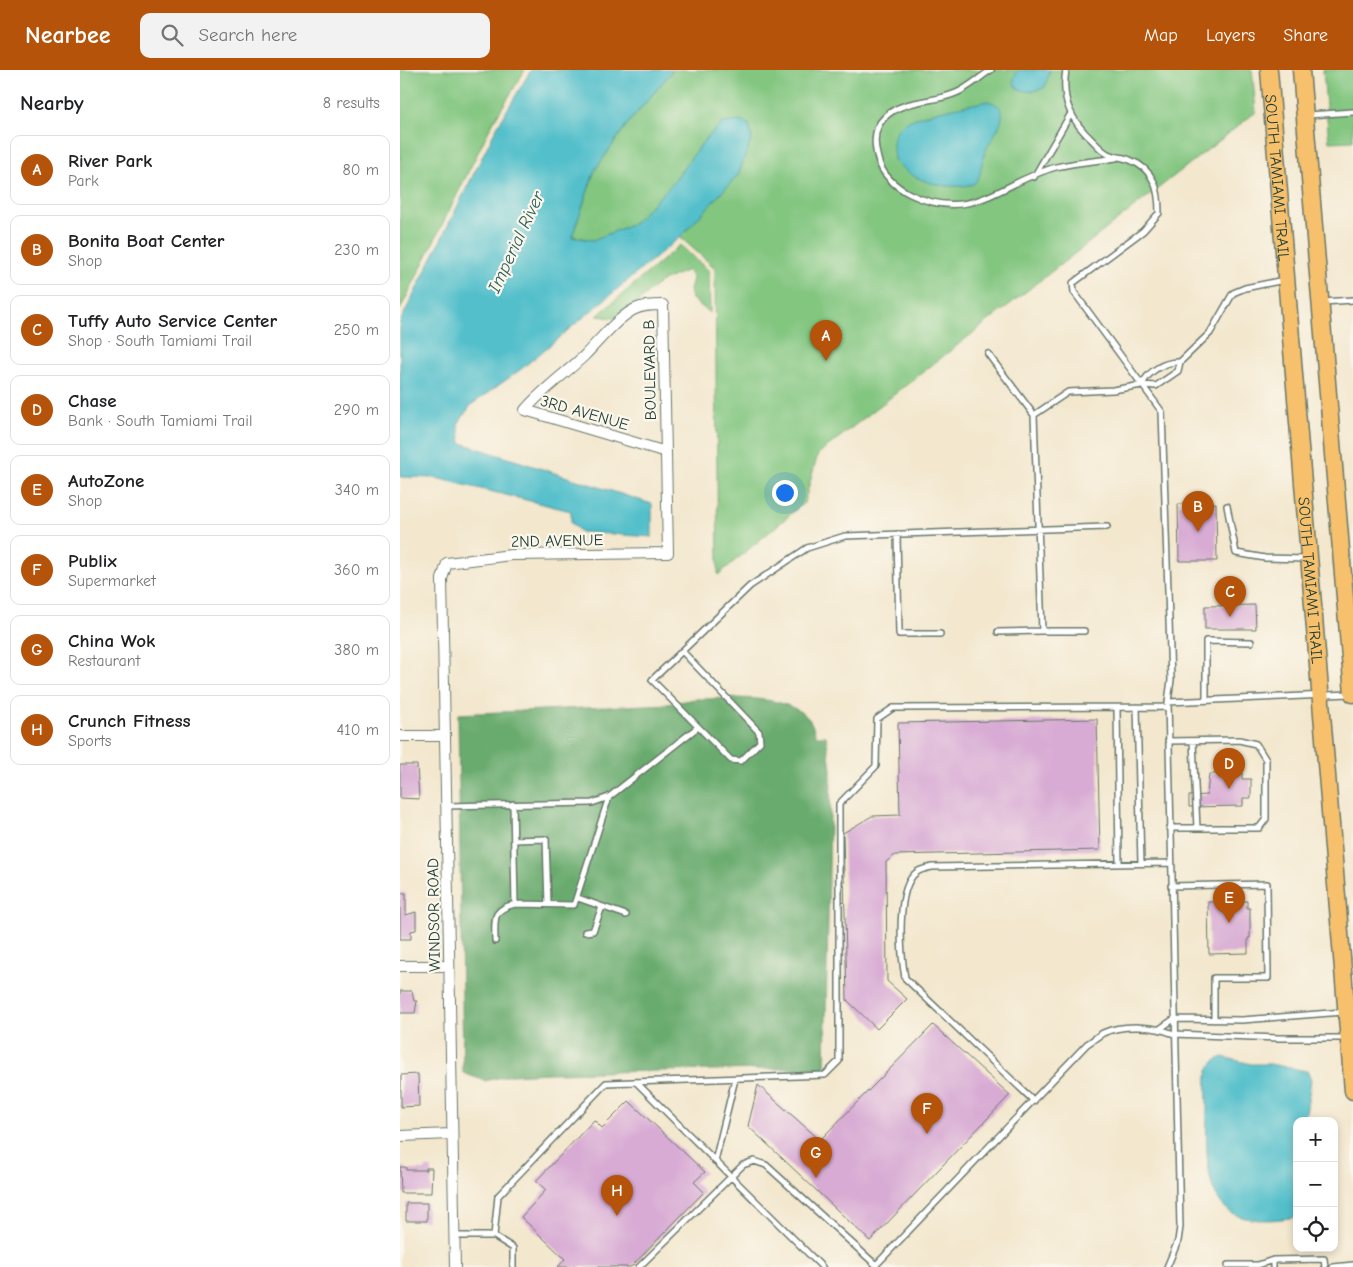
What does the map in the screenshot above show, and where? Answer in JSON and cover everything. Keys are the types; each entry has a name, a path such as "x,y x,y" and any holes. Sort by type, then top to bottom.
{"main road":[{"name":"SOUTH TAMIAMI TRAIL","path":"1270,70 1353,1091"},
{"name":"SOUTH TAMIAMI TRAIL","path":"1301,70 1353,694"}],"street":[{"name":"BOULEVARD B","path":"524,410 544,389 578,361 623,317 634,309 648,305 663,306 668,553"},
{"name":"3RD AVENUE","path":"524,410 666,452"},
{"name":"2ND AVENUE","path":"447,563 511,555 668,553"},
{"name":"WINDSOR ROAD","path":"447,563 442,579 455,1267"},
{"path":"400,736 445,736"},
{"path":"400,966 449,966"},
{"path":"400,1136 452,1134"}],"lane":[{"path":"991,70 956,93 896,108 885,116 875,136 878,162 883,172 896,186 925,201 944,204 970,203 1056,168 1120,157"},
{"path":"1066,70 1064,84 1065,99 1070,115 1082,132 1107,154 1131,160 1145,169 1153,178 1159,194 1160,213 1143,231 1072,283 1074,292 1162,412 1170,680 1168,704 1170,863 1180,1227 1178,1241 1167,1267"},
{"path":"1304,115 1353,112"},
{"path":"1034,177 1070,115"},
{"path":"1034,416 1068,392 1113,390 1142,385 1156,386 1178,371 1180,362 1210,333 1233,293 1245,288 1287,279"},
{"path":"1320,302 1353,300"},
{"path":"988,354 1034,416 1042,631"},
{"path":"1142,385 1146,376 1170,361 1180,362"},
{"path":"1228,506 1236,553 1265,558 1310,559"},
{"path":"682,651 759,732 760,742 741,761 731,760 652,680 682,651 750,586 807,548 845,536 1108,527"},
{"path":"897,534 899,634 940,634"},
{"path":"998,632 1084,630"},
{"path":"1206,700 1206,642 1252,642"},
{"path":"494,1236 498,1196 606,1083 825,1075 839,1061 839,804 876,766 877,719 893,708 1118,708 1206,700 1353,694"},
{"path":"1138,707 1141,863"},
{"path":"1118,708 1120,864"},
{"path":"446,806 592,804 608,797 698,727"},
{"path":"1194,740 1196,828"},
{"path":"1168,741 1239,740 1256,744 1266,760 1266,819 1264,825 1259,828 1170,828"},
{"path":"495,941 494,917 502,908 515,904 574,905 578,898 608,797"},
{"path":"513,804 515,904"},
{"path":"514,840 546,839 548,904"},
{"path":"1034,1100 905,978 902,961 901,925 906,888 916,872 932,867 1170,863"},
{"path":"1171,886 1267,884 1268,978 1214,978 1214,1020"},
{"path":"578,898 626,915"},
{"path":"585,932 593,931 602,907"},
{"path":"1161,1028 1174,1019 1214,1020 1346,1012"},
{"path":"639,1267 743,1166 754,1161 766,1165 876,1266 1087,1044 1104,1033 1122,1029 1161,1028 1174,1034 1279,1038 1348,1038"},
{"path":"715,1161 735,1078"},
{"path":"636,1082 822,1267"},
{"path":"454,1236 494,1236 513,1248 513,1267"},
{"path":"1228,1265 1258,1264 1272,1260 1324,1258 1325,1267"},
{"path":"1272,1260 1273,1267"},
{"path":"1333,1267 1353,1265"}],"green space":[{"path":"400,70 525,70 492,124 400,310"},
{"path":"673,70 1252,70 1256,112 818,454 804,503 718,575 715,268 680,237 738,175 752,138 723,123 706,138 671,185 633,224 593,240 572,236 595,170 625,127"},
{"path":"1323,70 1353,70 1353,141 1329,142"},
{"path":"680,245 709,271 710,313 692,299 690,289 693,279 688,270 660,282 623,316 613,318 597,316"},
{"path":"738,698 784,704 808,718 816,736 826,736 831,769 825,1068 550,1073 511,1075 485,1081 463,1073 458,714 668,704 695,699"}],"water":[{"name":"Imperial River","path":"531,70 673,70 625,127 595,170 572,237 593,240 633,224 671,185 706,138 723,123 738,121 749,124 752,138 738,175 680,237 520,370 471,405 458,424 461,443 652,504 652,537 581,532 571,523 571,511 436,478 400,477 400,322 497,127"},
{"path":"1018,70 1050,70 1045,87 1039,90 1026,91 1020,90 1014,83 1014,77"},
{"path":"987,101 997,105 1001,110 1002,117 1000,125 987,148 980,174 974,184 952,186 930,183 910,174 894,159 894,136 904,124 926,115"},
{"path":"1223,1057 1251,1064 1270,1064 1307,1071 1311,1080 1306,1117 1293,1117 1293,1217 1264,1220 1239,1216 1232,1213 1222,1204 1215,1193 1210,1179 1208,1164 1207,1082 1210,1066"}],"building":[{"path":"1216,503 1217,561 1179,561 1178,504"},
{"path":"1255,605 1256,629 1205,629 1205,606"},
{"path":"1097,719 1100,850 895,855 886,862 887,981 907,999 877,1029 847,1000 843,833 872,816 900,815 898,723"},
{"path":"400,765 417,765 419,799 400,798"},
{"path":"1242,773 1242,779 1251,779 1251,798 1243,798 1243,806 1189,807 1189,796 1207,795 1209,774"},
{"path":"400,893 406,893 406,915 416,912 416,930 411,931 411,939 400,939"},
{"path":"1247,901 1247,908 1250,908 1248,953 1209,954 1208,902"},
{"path":"400,991 412,991 414,1001 417,1001 415,1013 400,1013"},
{"path":"933,1025 1010,1095 870,1241 748,1126 758,1085 820,1140"},
{"path":"418,1074 419,1106 401,1107 401,1075"},
{"path":"629,1101 705,1172 694,1182 704,1192 631,1267 558,1267 565,1259 521,1217 546,1190 536,1181 594,1120 602,1128"},
{"path":"400,1167 406,1167 406,1170 426,1170 426,1168 432,1168 431,1193 401,1193"},
{"path":"406,1203 427,1203 427,1221 406,1221"}],"place":[{"name":"River Park","path":"826,361"},
{"name":"Bonita Boat Center","path":"1198,532"},
{"name":"Tuffy Auto Service Center","path":"1230,617"},
{"name":"Chase","path":"1229,789"},
{"name":"AutoZone","path":"1229,923"},
{"name":"Publix","path":"927,1134"},
{"name":"China Wok","path":"816,1178"},
{"name":"Crunch Fitness","path":"617,1216"}]}
